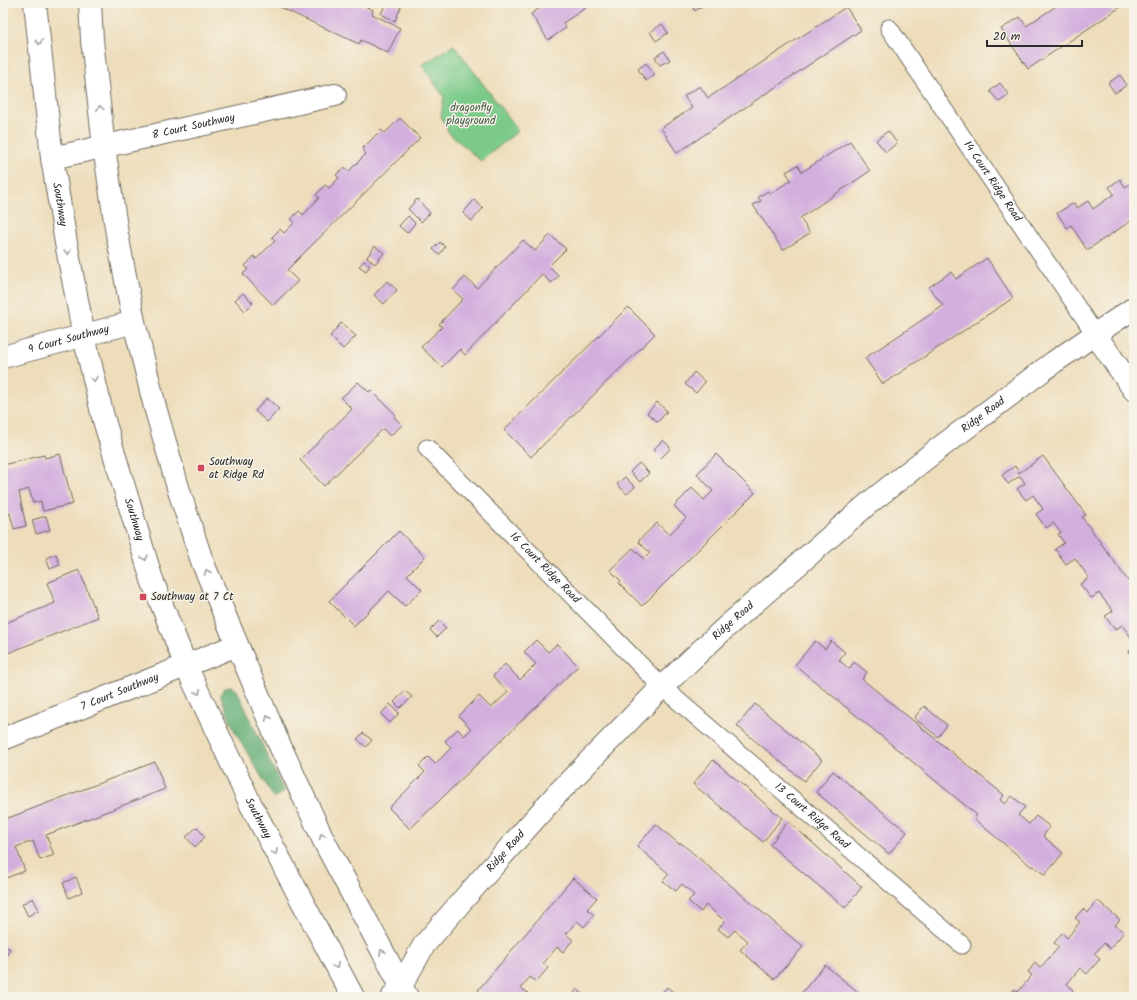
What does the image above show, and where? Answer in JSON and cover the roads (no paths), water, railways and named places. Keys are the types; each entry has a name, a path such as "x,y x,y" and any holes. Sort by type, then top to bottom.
{"street":[{"name":"Southway","path":"36,3 52,158 66,243 84,336 103,417 142,551 186,666 250,805 353,997"},
{"path":"90,3 92,40 104,147 117,234 134,322 155,407 179,491 202,561 276,737 324,841 400,993"},
{"name":"8 Court Southway","path":"52,158 335,95"},
{"name":"Ridge Road","path":"400,993 424,945 556,795 662,686 725,628 869,503 1030,380 1134,308"},
{"name":"9 Court Southway","path":"3,357 134,322"},
{"path":"1095,334 1134,390"},
{"name":"7 Court Southway","path":"3,739 237,645"}],"lane":[{"name":"14 Court Ridge Road","path":"889,28 1095,334"},
{"name":"16 Court Ridge Road","path":"427,448 662,686"},
{"name":"13 Court Ridge Road","path":"662,686 962,945"}],"place":[{"name":"Southway at Ridge Rd","path":"201,468"},
{"name":"Southway at 7 Ct","path":"143,597"}],"park label":[{"name":"dragonfly playground","path":"471,114"}]}
